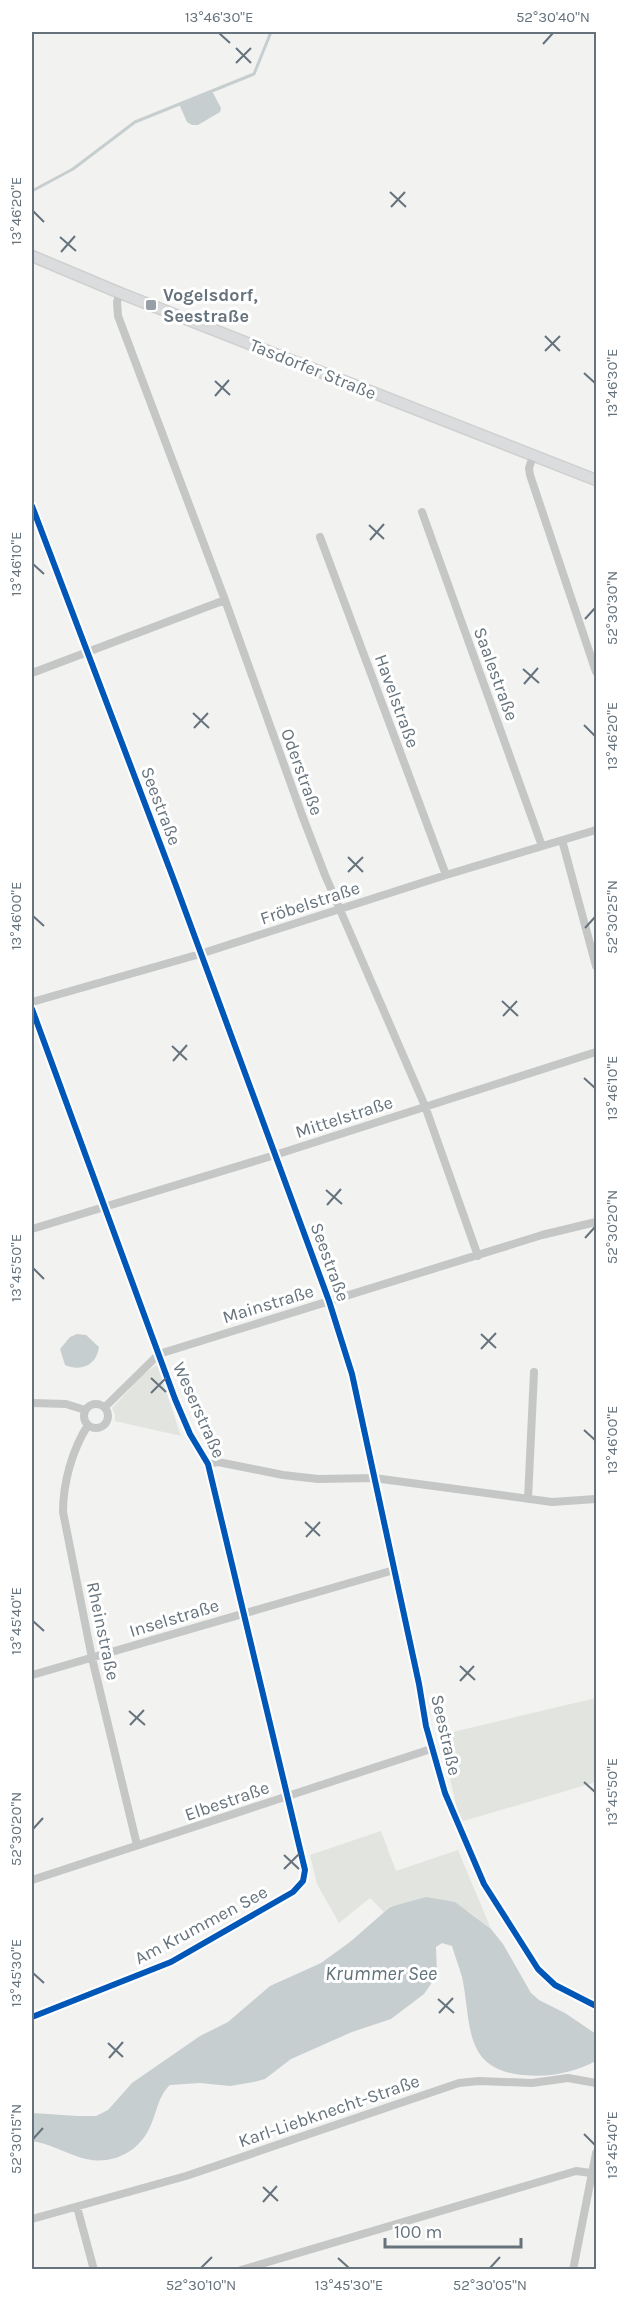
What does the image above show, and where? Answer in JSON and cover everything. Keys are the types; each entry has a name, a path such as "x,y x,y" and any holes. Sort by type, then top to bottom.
{"main road":[{"name":"Tasdorfer Straße","path":"32,256 120,293 597,480"}],"street":[{"name":"Oderstraße","path":"120,293 117,302 118,316 225,600 302,815 424,1107 478,1256"},
{"path":"533,456 530,475 597,672"},
{"name":"Seestraße","path":"32,506 175,883 329,1301 352,1374 431,1749 445,1793 484,1884 545,1977 565,1991 597,2006"},
{"name":"Saalestraße","path":"422,512 542,846"},
{"name":"Havelstraße","path":"320,537 446,875"},
{"path":"32,673 225,600"},
{"name":"Fröbelstraße","path":"32,1002 200,954 446,875 597,830"},
{"path":"562,840 597,966"},
{"name":"Weserstraße","path":"32,1009 159,1354 190,1434 208,1464 305,1870"},
{"name":"Mittelstraße","path":"32,1229 275,1155 597,1052"},
{"name":"Mainstraße","path":"105,1407 159,1354 542,1235 597,1222"},
{"path":"528,1498 534,1372"},
{"path":"32,1403 66,1404 85,1410"},
{"path":"94,1404 105,1407 109,1418 105,1425 98,1428 88,1425 84,1418 85,1410 94,1404"},
{"name":"Rheinstraße","path":"88,1425 68,1473 63,1497 66,1531 92,1658 136,1845"},
{"path":"208,1464 218,1462 283,1475 318,1479 374,1478 564,1502 597,1499"},
{"name":"Inselstraße","path":"32,1675 394,1570"},
{"name":"Elbestraße","path":"32,1880 431,1749"},
{"name":"Am Krummen See","path":"32,2018 171,1962 293,1892 303,1881 305,1870"},
{"name":"Karl-Liebknecht-Straße","path":"32,2219 186,2176 459,2083 479,2081 523,2084 568,2078 597,2083"},
{"path":"573,2270 591,2173 597,2153"},
{"path":"240,2270 576,2171 591,2173"},
{"path":"76,2207 94,2270"}],"shaded area":[{"path":"157,1364 181,1436 115,1421 112,1408 143,1375"},
{"path":"596,1698 596,1782 460,1822 440,1735"},
{"path":"381,1831 396,1871 458,1850 491,1929 468,1911 390,1906 384,1912 370,1898 339,1923 317,1884 310,1855"}],"water":[{"path":"212,91 221,108 220,112 198,125 187,122 179,104"},
{"path":"77,1334 86,1335 99,1347 92,1362 77,1368 65,1365 60,1349 70,1337"},
{"name":"Krummer See","path":"426,1897 455,1902 491,1929 503,1944 531,1993 596,2034 596,2061 570,2071 543,2076 504,2071 490,2064 480,2054 473,2041 462,1977 452,1946 442,1943 436,1947 437,1973 433,1981 424,1994 391,2019 352,2032 291,2059 265,2079 230,2086 200,2083 170,2085 162,2095 148,2131 135,2147 126,2153 107,2160 87,2159 32,2141 32,2113 96,2116 108,2110 132,2083 200,2036 228,2022 270,1986 321,1963 350,1942 390,1907"}],"waterway":[{"path":"32,191 73,169 135,122 254,74 271,32"}],"cycle path":[{"path":"32,506 175,883 329,1301 352,1374 426,1726 445,1793 484,1884 538,1969 555,1985 596,2006"},
{"path":"32,1009 175,1399 190,1434 208,1464 305,1870 303,1881 293,1892 171,1962 32,2017"}],"place":[{"name":"Vogelsdorf, Seestraße","path":"151,305"}]}
